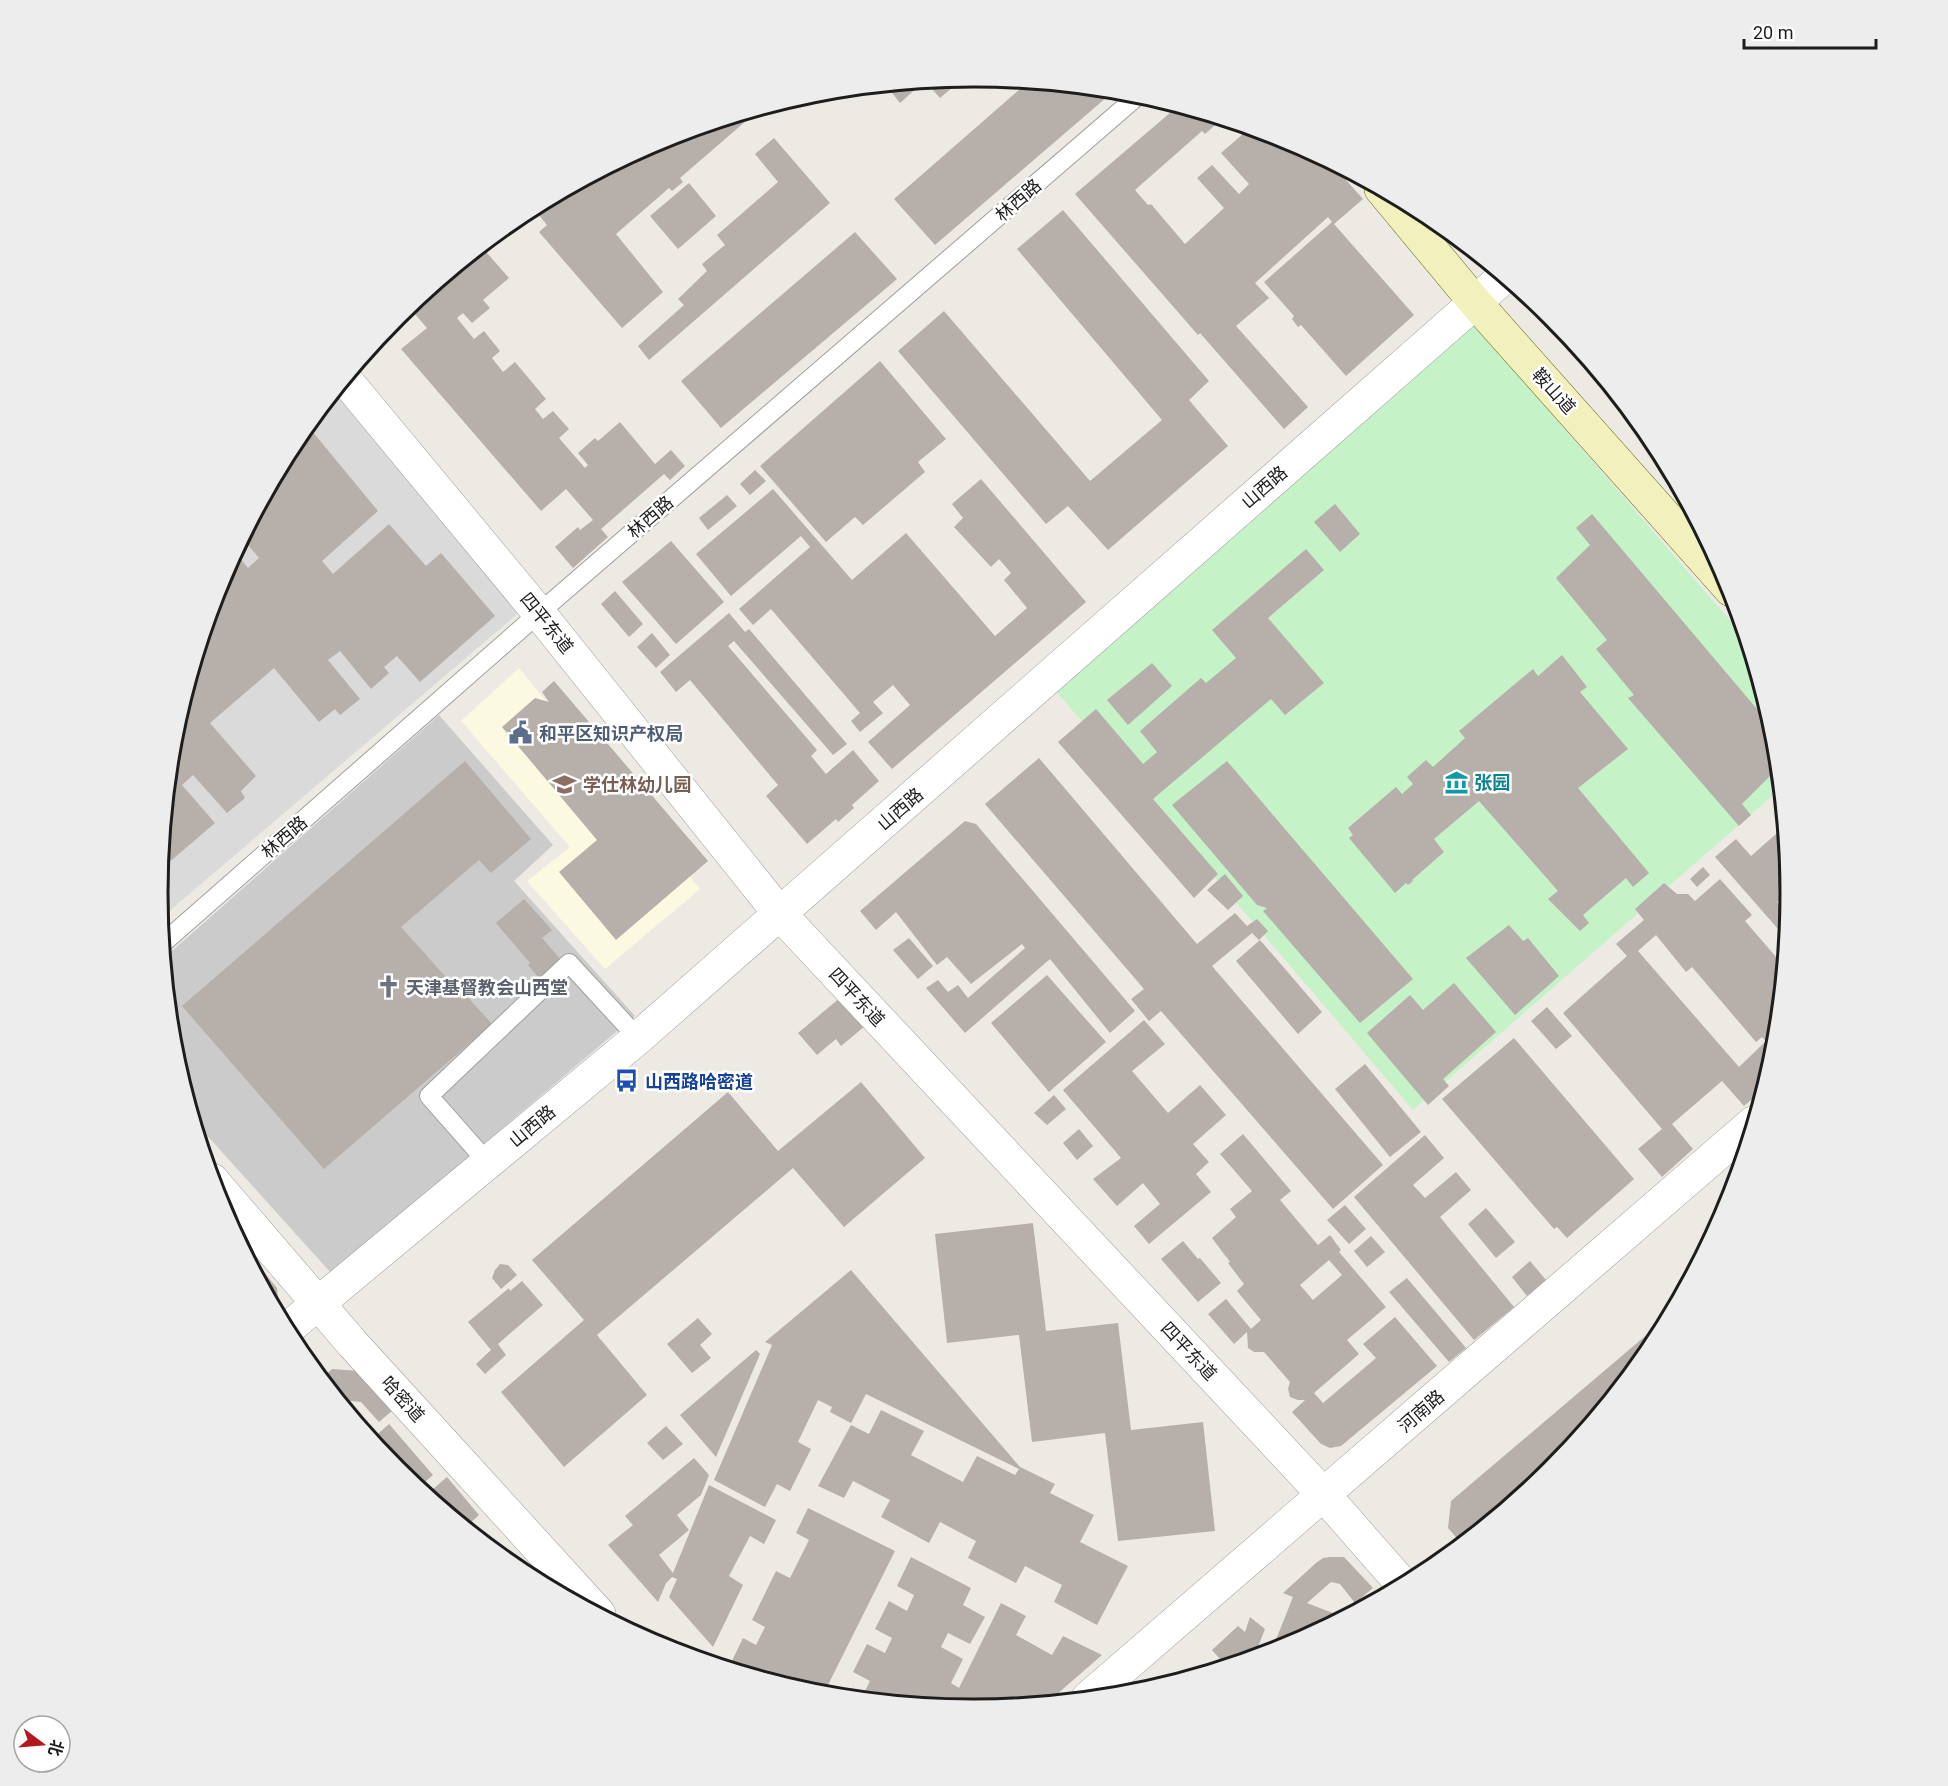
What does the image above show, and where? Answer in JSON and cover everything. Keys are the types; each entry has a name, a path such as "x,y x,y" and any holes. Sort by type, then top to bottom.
{"main road":[{"name":"鞍山道","path":"1396,207 1474,301 1711,567"}],"street":[{"name":"山西路","path":"293,1324 639,1038 1498,282"},
{"name":"四平东道","path":"349,384 539,613 780,914 1324,1495 1397,1578"},
{"name":"河南路","path":"1098,1689 1744,1131"},
{"name":"哈密道","path":"228,1199 360,1352 585,1598"}],"lane":[{"name":"林西路","path":"170,937 539,613 1131,102"},
{"path":"488,1162 429,1096 569,963 639,1038"}],"shaded area":[{"path":"339,397 522,610 169,912 170,840 175,788 183,736 195,684 211,634 229,585 276,490 304,445"},
{"name":"学仕林幼儿园","path":"519,668 700,889 605,969 527,881 570,847 461,721"},
{"name":"天津基督教会山西堂","path":"439,715 553,845 514,881 635,1016 331,1273 205,1133 183,1050 171,952"}],"green space":[{"name":"张园","path":"1474,324 1734,625 1753,684 1765,736 1774,795 1413,1110 1056,691"}],"building":[{"path":"952,88 940,98 932,89"},
{"path":"1020,89 1106,98 935,245 894,199"},
{"path":"915,90 900,103 891,92"},
{"path":"1172,111 1216,124 1205,134 1202,131 1135,190 1148,205 1151,204 1185,244 1224,208 1197,178 1212,165 1239,194 1249,184 1221,153 1243,134 1282,148 1343,177 1363,199 1334,224 1414,315 1346,376 1301,325 1298,327 1292,319 1294,316 1264,282 1332,222 1328,217 1255,283 1269,298 1236,326 1308,407 1284,429 1075,194"},
{"path":"748,120 680,178 683,182 672,191 669,188 616,234 663,292 622,328 539,232 547,225 539,215 618,170 666,148"},
{"path":"774,138 830,203 649,360 638,346 684,305 678,299 707,271 702,264 725,245 717,235 778,182 755,154"},
{"path":"689,183 716,216 678,249 650,216"},
{"path":"1063,210 1209,381 1189,400 1228,446 1108,550 1068,506 1046,524 898,351 944,311 1090,481 1162,420 1017,249"},
{"path":"855,232 897,279 721,428 681,381"},
{"path":"486,252 509,278 483,300 490,308 472,323 463,313 457,318 474,339 484,331 500,351 492,358 503,372 515,362 546,399 535,409 543,419 553,411 569,429 559,438 585,468 588,465 578,453 595,438 598,441 620,422 655,464 671,450 685,466 670,480 664,474 601,529 608,537 573,568 555,547 578,527 580,530 593,520 566,489 541,511 401,349 427,328 414,313"},
{"path":"880,361 946,439 918,462 925,472 863,525 855,517 826,542 760,466"},
{"path":"313,432 378,511 322,561 333,574 389,524 426,566 441,553 495,616 420,682 397,656 384,667 389,673 371,689 340,651 328,660 360,699 340,715 335,709 319,722 274,668 210,723 256,776 241,791 245,798 227,813 193,775 182,785 215,823 169,862 175,788 183,736 195,684 211,634 241,559 248,568 259,558 248,545 276,490"},
{"path":"755,470 766,481 750,495 740,484"},
{"path":"981,479 1086,602 892,769 868,742 910,705 893,685 873,702 883,713 860,732 851,721 860,713 771,609 753,625 739,609 810,547 801,536 731,596 696,554 773,489 852,580 906,533 995,636 1027,608 1004,580 1011,573 999,559 991,567 954,527 963,518 952,504"},
{"path":"727,495 737,506 708,530 699,518"},
{"path":"1335,504 1360,534 1340,552 1314,522"},
{"path":"1592,514 1759,712 1771,775 1742,804 1751,815 1739,826 1628,698 1634,695 1596,649 1607,640 1556,578 1590,545 1576,528"},
{"path":"671,541 724,602 676,644 622,582"},
{"path":"1306,549 1324,570 1268,618 1324,683 1285,715 1271,699 1153,799 1218,874 1194,898 1058,742 1096,709 1143,764 1157,752 1140,731 1201,678 1206,683 1236,658 1212,630"},
{"path":"615,591 643,624 629,637 601,604"},
{"path":"729,613 745,632 749,629 847,744 833,755 734,641 728,646 817,750 811,756 826,774 853,750 879,781 852,805 854,808 838,822 836,819 807,844 766,796 778,785 690,680 676,692 660,672"},
{"path":"652,633 670,655 656,668 637,647"},
{"path":"1562,655 1587,687 1580,692 1628,749 1578,788 1649,873 1633,887 1626,878 1583,915 1589,923 1580,931 1548,899 1558,891 1479,801 1434,839 1444,852 1413,881 1408,885 1406,883 1395,893 1349,838 1353,835 1348,828 1396,787 1402,794 1413,784 1407,777 1426,760 1433,767 1465,738 1459,731 1533,669 1538,676"},
{"path":"1152,663 1172,686 1128,725 1107,700"},
{"path":"554,681 708,861 616,940 559,872 597,840 502,727 535,698 549,702 542,692"},
{"path":"1039,758 1197,944 1235,913 1247,926 1257,919 1268,931 1259,940 1252,933 1212,966 1383,1165 1333,1209 1161,1011 1149,1021 1131,999 1144,989 985,804"},
{"path":"465,761 531,839 491,873 479,860 401,927 461,994 463,992 492,1024 324,1169 182,1006"},
{"path":"1227,761 1413,979 1360,1023 1263,911 1267,908 1257,905 1172,805"},
{"path":"965,821 976,824 1135,1011 1110,1033 1050,959 965,1033 926,988 938,980 948,992 958,985 968,998 1025,948 1022,944 971,984 947,957 937,965 896,912 876,930 860,911"},
{"path":"1777,833 1780,893 1780,900 1777,902 1780,905 1779,930 1715,857 1736,839 1751,856"},
{"path":"1703,867 1710,875 1697,887 1690,879"},
{"path":"1225,874 1243,896 1228,910 1207,890"},
{"path":"1720,879 1752,915 1745,921 1777,958 1765,1050 1754,1097 1744,1106 1722,1081 1672,1124 1693,1149 1662,1177 1638,1149 1662,1129 1563,1013 1627,956 1616,944 1644,920 1635,909 1664,883 1677,894 1688,894 1695,901","holes":["1656,935 1686,972 1692,967 1756,1042 1762,1037 1766,1041 1739,1067 1638,951"]},
{"path":"524,899 552,930 542,938 568,968 546,987 528,965 530,963 496,923"},
{"path":"1509,925 1523,941 1528,938 1559,976 1515,1015 1466,958"},
{"path":"909,938 933,966 918,979 893,950"},
{"path":"1260,940 1322,1012 1298,1034 1236,961"},
{"path":"1047,975 1106,1042 1049,1092 991,1023"},
{"path":"1454,983 1496,1032 1443,1079 1449,1086 1428,1105 1367,1033 1410,995 1423,1010"},
{"path":"841,997 865,1026 841,1046 836,1039 817,1055 798,1033"},
{"path":"1547,1007 1572,1036 1556,1049 1531,1021"},
{"path":"1144,1020 1165,1044 1132,1071 1168,1113 1200,1085 1226,1115 1193,1144 1209,1162 1196,1174 1211,1192 1149,1244 1134,1226 1160,1204 1143,1183 1117,1206 1093,1179 1121,1158 1063,1090"},
{"path":"1514,1038 1634,1179 1567,1238 1557,1227 1554,1229 1442,1099"},
{"path":"1365,1064 1421,1132 1390,1157 1335,1089"},
{"path":"861,1082 925,1158 844,1227 793,1168 597,1335 647,1395 564,1467 501,1392 584,1320 532,1260 728,1092 778,1151"},
{"path":"1054,1095 1066,1109 1047,1125 1034,1113"},
{"path":"1079,1129 1093,1146 1077,1160 1063,1143"},
{"path":"1243,1134 1291,1191 1280,1200 1318,1245 1330,1235 1341,1250 1339,1252 1386,1307 1347,1340 1359,1354 1314,1393 1323,1403 1376,1358 1363,1344 1395,1317 1437,1366 1341,1446 1330,1448 1321,1444 1292,1412 1305,1400 1290,1397 1288,1389 1290,1382 1264,1352 1254,1352 1248,1348 1247,1332 1234,1344 1208,1314 1226,1299 1251,1329 1261,1320 1237,1291 1244,1284 1212,1238 1236,1217 1230,1209 1252,1191 1220,1154","holes":["1329,1260 1342,1275 1313,1300 1300,1285"]},
{"path":"1425,1135 1444,1158 1413,1185 1425,1198 1456,1172 1471,1190 1440,1217 1514,1307 1474,1340 1354,1197"},
{"path":"1345,1205 1366,1229 1349,1244 1327,1220"},
{"path":"1486,1208 1515,1242 1496,1258 1468,1224"},
{"path":"1033,1223 1046,1331 1118,1323 1131,1430 1203,1422 1215,1531 1118,1541 1105,1433 1032,1442 1019,1335 947,1343 935,1234"},
{"path":"1371,1236 1385,1252 1367,1267 1354,1251"},
{"path":"1183,1241 1221,1283 1198,1302 1161,1259"},
{"path":"1530,1261 1546,1280 1527,1296 1512,1277"},
{"path":"500,1264 508,1265 517,1275 501,1289 492,1278"},
{"path":"262,1270 277,1288 278,1298 276,1296"},
{"path":"851,1270 1020,1467 1055,1484 1050,1493 1094,1515 1080,1542 1128,1566 1097,1625 1054,1602 1062,1585 1025,1566 1016,1583 968,1558 976,1541 940,1522 929,1543 881,1517 890,1500 853,1481 844,1498 818,1486 851,1425 869,1434 881,1410 924,1431 911,1455 963,1482 977,1456 1015,1475 1019,1469 866,1394 851,1423 830,1412 832,1407 818,1400 798,1442 811,1449 790,1491 777,1484 765,1507 714,1480 772,1345 765,1342"},
{"path":"1407,1278 1466,1348 1449,1362 1389,1292"},
{"path":"522,1281 543,1305 498,1344 506,1355 485,1374 476,1364 491,1350 468,1322 509,1288 510,1291"},
{"path":"698,1318 712,1334 700,1345 711,1358 692,1373 667,1344"},
{"path":"1649,1333 1613,1384 1544,1463 1505,1499 1457,1538 1448,1528 1451,1501"},
{"path":"756,1350 760,1354 716,1457 680,1415"},
{"path":"332,1369 373,1372 400,1404 379,1422 361,1402 349,1401 327,1373"},
{"path":"389,1424 433,1475 425,1482 377,1434"},
{"path":"666,1426 683,1444 663,1460 647,1443"},
{"path":"694,1458 709,1475 701,1495 677,1515 689,1530 659,1555 673,1573 709,1485 776,1520 764,1544 750,1536 729,1576 743,1585 713,1647 669,1597 677,1579 672,1577 666,1583 658,1602 608,1545 633,1525 625,1516"},
{"path":"447,1477 479,1515 471,1522 433,1489"},
{"path":"808,1508 895,1551 828,1686 765,1672 732,1661 743,1638 756,1645 765,1627 752,1620 776,1571 790,1578 809,1540 796,1533"},
{"path":"911,1557 971,1588 963,1605 985,1617 970,1644 948,1633 941,1647 963,1659 951,1683 959,1688 1001,1603 1026,1616 1016,1635 1052,1655 1063,1636 1102,1655 1057,1694 974,1699 865,1691 870,1681 853,1672 867,1644 885,1653 892,1638 875,1629 889,1601 907,1611 914,1595 897,1586"},
{"path":"1344,1557 1373,1588 1355,1603 1340,1584 1331,1582 1307,1603 1334,1614 1276,1640 1293,1597 1283,1593 1323,1558"},
{"path":"1250,1617 1265,1629 1258,1647 1218,1661 1220,1659 1212,1650 1238,1626 1245,1632"}],"place":[{"name":"和平区知识产权局","path":"521,733"},
{"name":"张园","path":"1456,782"},
{"name":"学仕林幼儿园","path":"565,784"},
{"name":"天津基督教会山西堂","path":"388,987"},
{"name":"山西路哈密道","path":"627,1081"}]}
